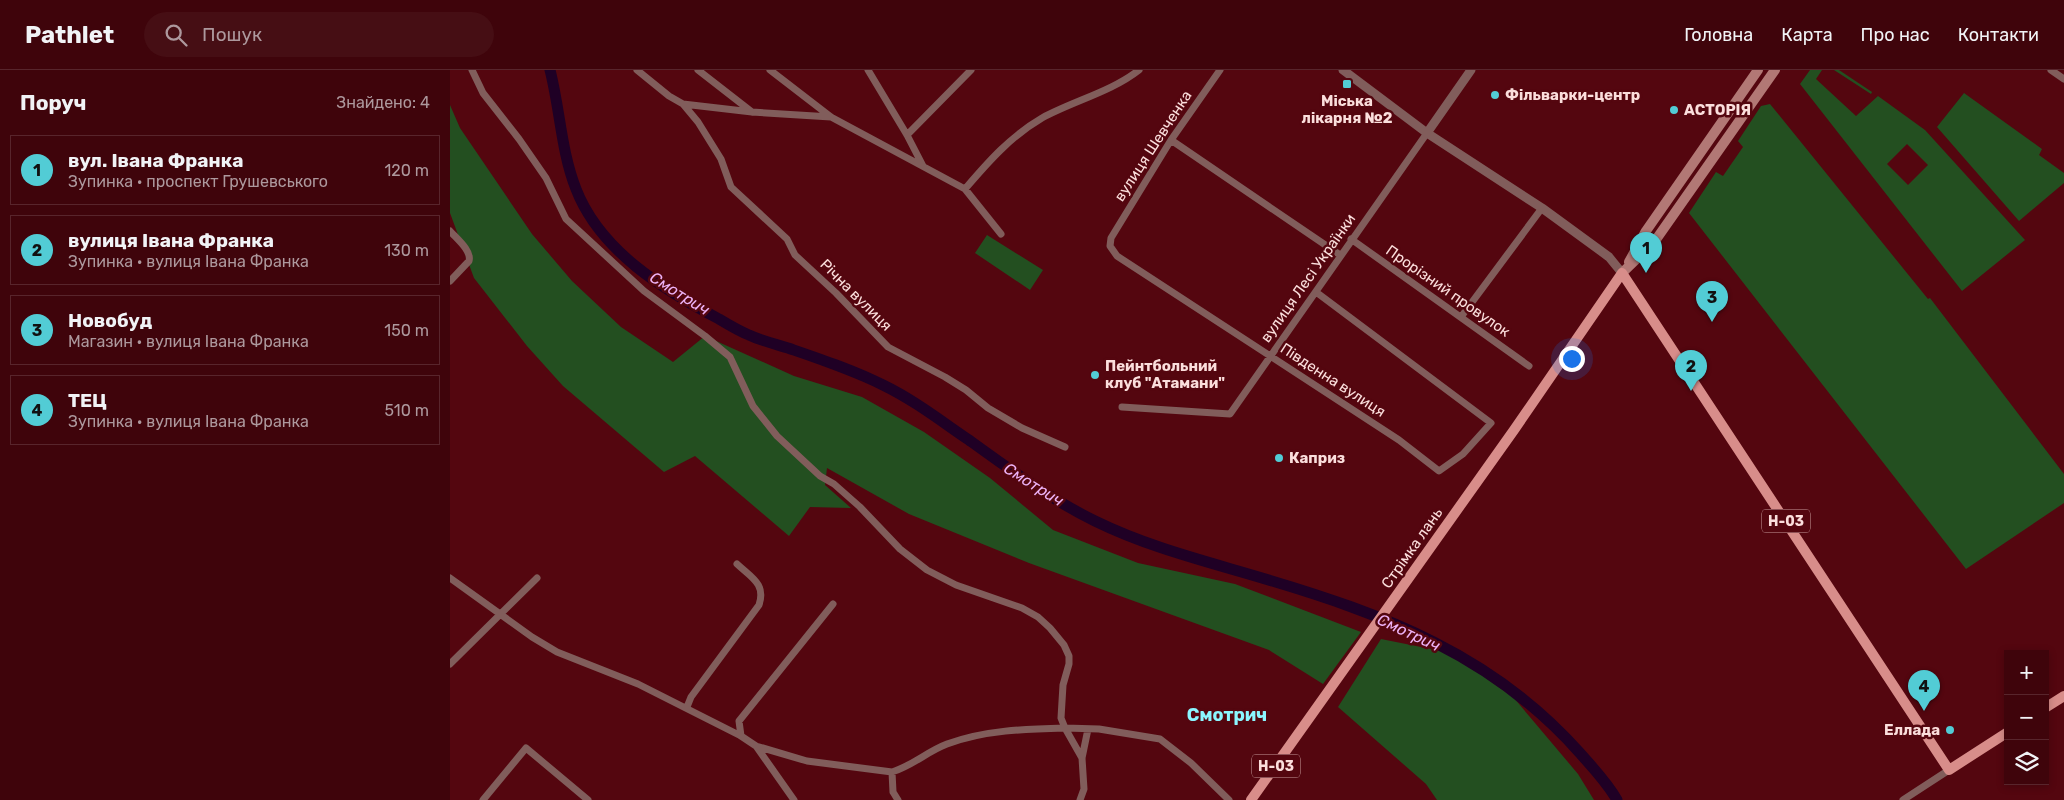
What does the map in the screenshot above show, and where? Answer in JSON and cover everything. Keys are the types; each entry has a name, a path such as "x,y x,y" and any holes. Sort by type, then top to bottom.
{"main road":[{"path":"1622,273 1646,231 1758,70"},
{"path":"1622,273 1655,241 1775,70"},
{"name":"Стрімка лань","path":"1251,800 1514,430 1622,273"},
{"name":"Н-03","path":"1622,273 1949,770"},
{"path":"2049,705 2064,696"},
{"path":"1949,770 2004,735"}],"street":[{"path":"472,70 483,93 520,139 546,178 566,219 644,291 708,338 730,358 753,406 777,436 820,476 834,484 860,506 900,549 943,580 1022,608 1038,617 1050,628 1064,645 1069,656 1069,664 1063,685 1061,718 1082,758"},
{"name":"Річна вулиця","path":"636,70 669,96 683,104 698,122 721,159 731,187 787,239 794,255 836,292 888,347 945,377 988,408 1022,428 1065,447"},
{"path":"698,70 752,112"},
{"path":"770,70 831,117 965,189 1001,234"},
{"path":"868,70 907,135 923,166"},
{"path":"907,135 971,70"},
{"path":"965,189 993,156 1024,129 1139,70"},
{"name":"вулиця Шевченка","path":"1111,238 1171,140 1220,70"},
{"path":"1343,70 1427,134 1542,208 1609,257 1622,273"},
{"name":"вулиця Лесі Українки","path":"1122,407 1230,414 1471,70"},
{"path":"2051,70 2064,79"},
{"name":"Річна вулиця","path":"683,104 752,112 831,117"},
{"path":"1171,140 1340,256"},
{"path":"1461,317 1542,208"},
{"path":"450,231 468,251 470,257 469,261 450,281"},
{"name":"Південна вулиця","path":"1111,238 1110,246 1117,256 1399,440 1439,470 1463,454 1491,423 1316,292"},
{"name":"Прорізний провулок","path":"1351,239 1529,366"},
{"path":"687,708 691,697 759,605 762,594 758,584 738,564"},
{"path":"450,578 532,638 558,652 638,684 741,736 756,746 807,761 892,772 901,769 938,748 962,739 1009,730 1099,728 1160,739 1190,763 1229,800"},
{"path":"450,664 537,578"},
{"path":"741,736 740,721 833,604"},
{"path":"1080,800 1084,789 1082,758 1088,729"},
{"path":"756,746 794,800"},
{"path":"483,800 526,748 588,800"},
{"path":"1903,800 1949,770"},
{"path":"892,772 893,792 898,800"}],"green space":[{"path":"1810,70 1822,70 1816,79 1856,116 1878,96 1925,130 2025,240 1962,291 1800,84","holes":["1907,144 1928,165 1908,185 1887,164"]},
{"path":"1834,70 1839,70 1872,92 1871,94"},
{"path":"1964,93 2042,149 2039,155 2064,173 2064,183 2019,221 1937,127"},
{"path":"1770,104 1928,299 1930,298 2064,474 2064,503 1966,569 1689,213 1716,172 1723,176 1743,147 1738,141 1761,106"},
{"path":"450,105 460,128 532,234 572,281 621,327 673,362 705,336 794,376 862,397 924,432 990,478 1053,530 1138,563 1235,584 1361,632 1323,684 1269,650 1029,563 909,514 827,468 825,485 851,508 810,507 789,536 695,456 664,472 563,386 527,346 474,278 450,213"},
{"path":"987,235 1043,270 1030,290 975,253"},
{"path":"1381,639 1451,653 1514,698 1578,774 1594,800 1437,800 1426,784 1338,707"}],"waterway":[{"name":"Смотрич","path":"550,70 567,160 576,189 587,211 617,250 656,281 734,328 759,339 848,370 906,397 1030,483 1095,521 1156,546 1351,607 1393,623 1434,642 1473,664 1510,689 1546,718 1595,769 1617,800"}],"place":[{"name":"Міська лікарня №2","path":"1347,84"},
{"name":"Фільварки-центр","path":"1495,95"},
{"name":"АСТОРІЯ","path":"1674,110"},
{"name":"вул. Івана Франка","path":"1646,273"},
{"name":"Новобуд","path":"1712,322"},
{"name":"Пейнтбольний клуб \"Атамани\"","path":"1095,375"},
{"name":"вулиця Івана Франка","path":"1691,391"},
{"name":"Каприз","path":"1279,458"},
{"name":"ТЕЦ","path":"1924,711"},
{"name":"Еллада","path":"1950,730"}],"district":[{"name":"Смотрич","path":"1227,715"}]}
